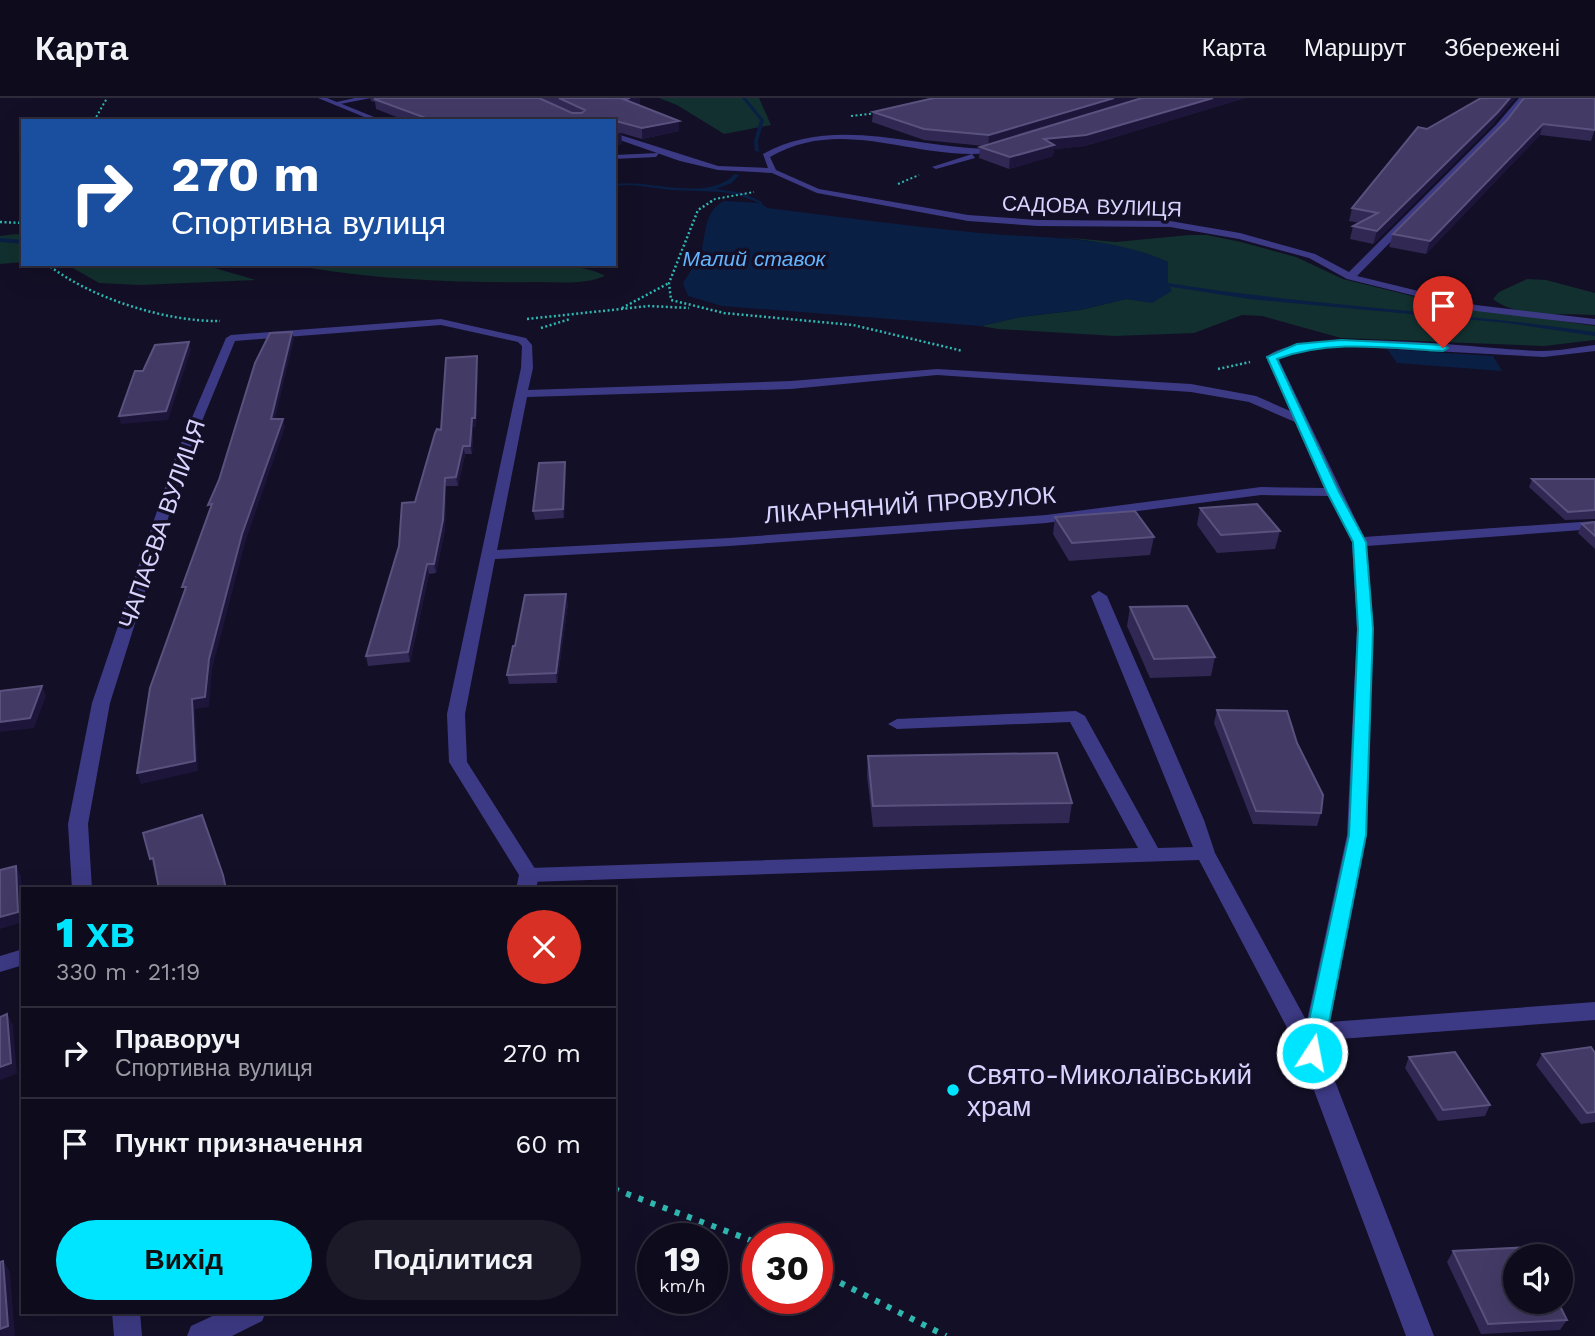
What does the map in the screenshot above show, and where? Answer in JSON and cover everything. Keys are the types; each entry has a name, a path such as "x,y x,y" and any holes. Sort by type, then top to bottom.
{"street":[{"path":"321,98 376,119"},
{"path":"335,103 368,98"},
{"path":"1350,277 1499,127 1522,98"},
{"path":"616,136 675,156 718,167 773,171 766,156 781,144 807,139 844,136 884,139 960,152 987,151"},
{"path":"635,154 647,146"},
{"path":"936,167 1000,147"},
{"path":"616,157 635,154 675,156"},
{"name":"САДОВА ВУЛИЦЯ","path":"773,171 817,191 968,218 1038,223 1170,225 1240,236 1312,256 1350,277 1476,308 1595,322"},
{"path":"231,338 441,322 522,340 527,345 527,368 456,714 458,762 528,882 1205,853"},
{"name":"ЧАПАЄВА ВУЛИЦЯ","path":"82,887 78,824 101,703 182,455 231,338"},
{"path":"1314,1042 1357,835 1365,629 1359,542 1333,492 1272,357 1297,347 1341,343 1544,354 1595,348"},
{"path":"520,394 791,385 937,372 1191,388 1252,398 1301,421"},
{"name":"ЛІКАРНЯНИЙ ПРОВУЛОК","path":"490,555 742,541 1046,519 1261,491 1333,492"},
{"path":"1359,542 1595,525"},
{"path":"1099,596 1205,853 1314,1042 1420,1336"},
{"path":"897,724 1076,716 1152,855"},
{"path":"0,964 21,958"},
{"path":"1314,1042 1595,1011"},
{"path":"126,1314 128,1336"},
{"path":"201,1336 248,1314"}],"path":[{"path":"95,119 107,98"},
{"path":"807,139 855,114 877,113"},
{"path":"693,309 671,300 669,283 698,210 715,199 746,194"},
{"path":"0,222 21,223"},
{"path":"49,266 55,272 103,294 190,321 220,321 231,338"},
{"path":"517,319 615,311 645,298 669,283"},
{"path":"522,340 522,335 561,320 649,306 693,309 732,316 815,320 892,331 965,351"},
{"path":"616,1190 742,1237"},
{"path":"833,1279 946,1336"}],"green space":[{"path":"659,98 759,98 771,125 724,134 677,105"},
{"path":"21,235 21,262 0,264 0,236"},
{"path":"1207,235 1241,242 1296,257 1343,279 1440,303 1595,326 1595,340 1544,346 1341,338 1262,316 1242,315 1194,333 1115,336 981,326 1020,317 1080,310 1126,299 1152,302 1168,285 1168,262 1129,249 1061,237 1116,242"},
{"path":"69,266 211,266 256,280 140,285 99,283"},
{"path":"568,266 588,269 605,276 572,282 451,281 394,278 310,268"},
{"path":"1527,279 1546,280 1595,293 1595,315 1515,310 1493,299 1499,292"}],"water":[{"name":"Малий ставок","path":"724,201 760,203 768,208 900,224 1076,240 1122,247 1168,262 1168,284 1172,291 1152,303 1126,299 1080,310 1020,317 981,326 722,306 688,296 683,283 701,253 713,210"},
{"path":"1387,349 1493,356 1502,371 1397,363"}],"building":[{"path":"539,98 572,113 582,113 585,110 559,98 630,98 623,99 679,121 642,128 616,119 429,119 374,99"},
{"path":"934,98 1114,98 989,135 924,129 873,112"},
{"path":"1142,98 1213,98 1086,135 1044,139 1054,145 1010,157 980,147"},
{"path":"1481,98 1510,98 1377,231 1353,226 1378,213 1352,208 1418,127 1427,129"},
{"path":"1524,98 1595,98 1595,130 1543,124 1430,241 1393,234 1507,120"},
{"path":"292,332 271,419 283,419 242,534 209,659 205,697 192,699 195,761 137,773 150,688 186,587 182,587 212,504 208,505 219,480 255,363 270,333"},
{"path":"189,342 166,411 119,416 135,371 143,371 155,345"},
{"path":"477,356 475,418 472,418 470,446 463,446 456,477 445,478 443,520 434,564 427,564 408,652 366,656 399,546 402,503 415,502 435,433 437,429 441,430 446,358"},
{"path":"565,462 563,509 533,511 539,463"},
{"path":"1532,479 1595,479 1595,510 1568,512"},
{"path":"1257,504 1280,531 1221,535 1200,508"},
{"path":"1135,511 1154,537 1072,543 1055,517"},
{"path":"1595,522 1595,536 1582,524"},
{"path":"566,594 556,673 507,675 525,595"},
{"path":"1187,606 1215,657 1154,659 1130,607"},
{"path":"42,686 30,718 0,722 0,691"},
{"path":"1217,710 1287,711 1297,743 1323,795 1321,813 1256,811"},
{"path":"1057,753 1072,803 873,806 868,756"},
{"path":"202,815 226,887 159,887 153,858 150,859 143,833"},
{"path":"16,866 18,912 0,917 0,870"},
{"path":"7,1014 11,1063 0,1067 0,1017"},
{"path":"1591,1047 1595,1053 1595,1112 1587,1113 1542,1054"},
{"path":"1455,1052 1490,1105 1443,1110 1409,1057"},
{"path":"1503,1248 1503,1314 1564,1314 1567,1320 1488,1324 1453,1251"},
{"path":"3,1261 8,1326 0,1329 0,1262"}],"waterway":[{"path":"744,98 762,120 756,141 757,151"},
{"path":"712,189 730,182 737,175"},
{"path":"616,185 721,191 741,194 760,203"},
{"path":"0,240 21,242"},
{"path":"1168,285 1331,306 1507,321 1595,334"}],"place":[{"name":"Свято-Миколаївський храм","path":"953,1090"}],"route":[{"path":"1312,1053 1357,835 1365,629 1359,542 1333,492 1272,357 1297,347 1341,343 1443,348"}]}
